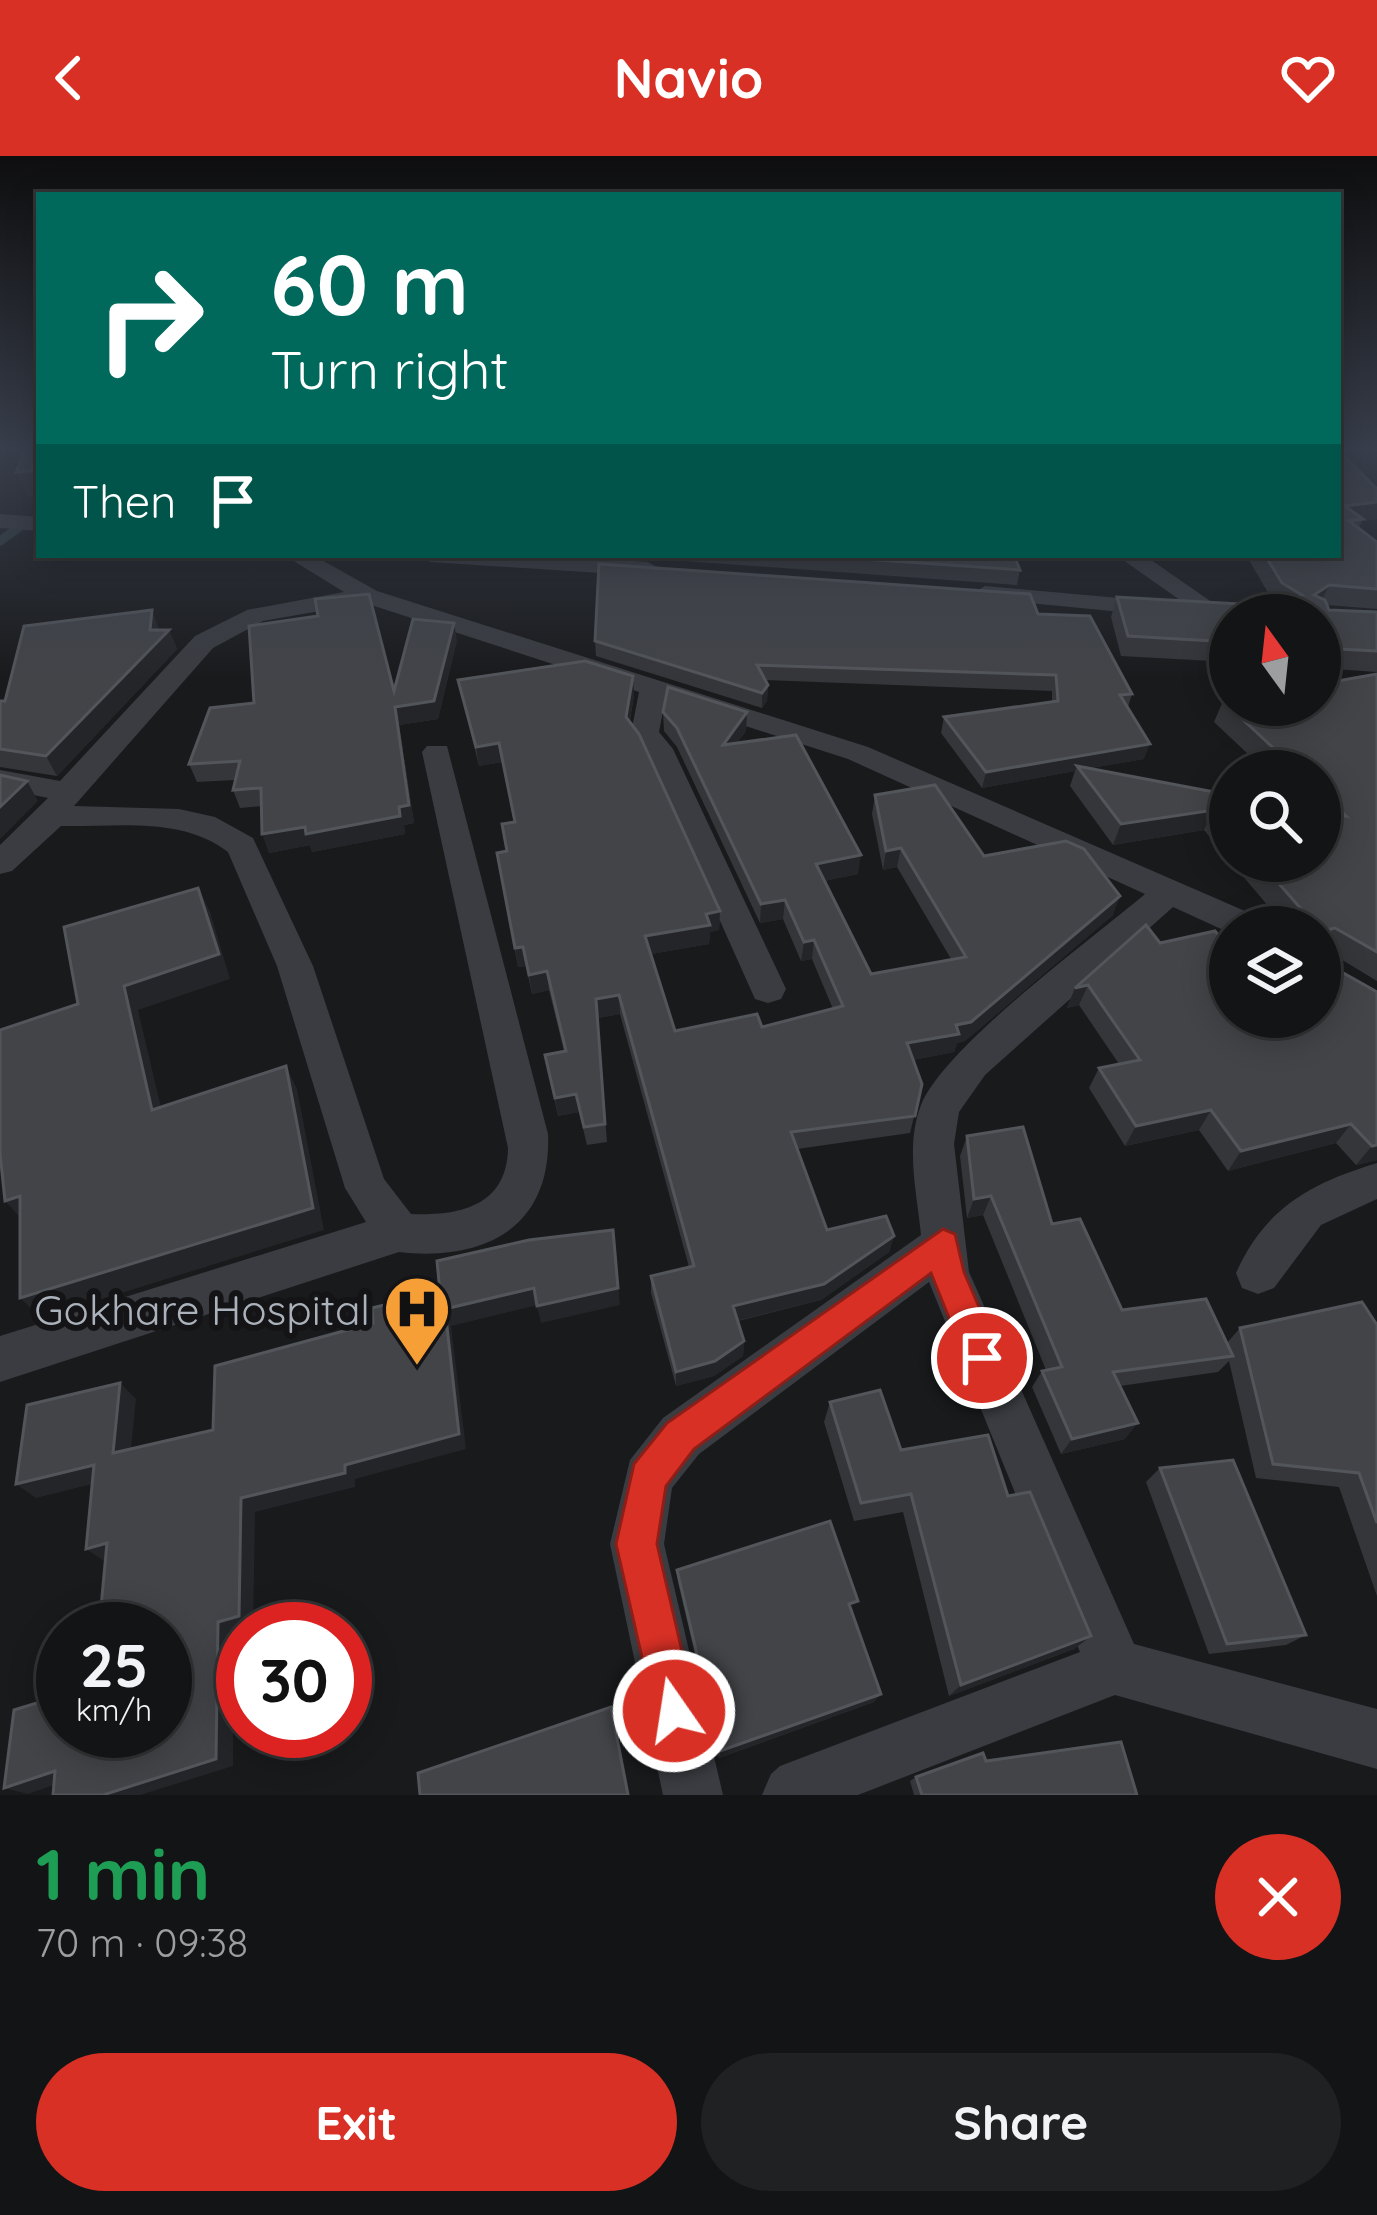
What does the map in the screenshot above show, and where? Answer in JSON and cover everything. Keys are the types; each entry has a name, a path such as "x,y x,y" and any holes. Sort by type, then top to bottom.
{"street":[{"path":"301,558 368,596 858,753 1209,909"},
{"path":"478,558 668,570"},
{"path":"1134,558 1209,604"},
{"path":"968,592 1209,612"},
{"path":"0,863 60,804 204,642 256,615 368,596"},
{"path":"652,688 645,733 658,749 768,989"},
{"path":"0,1359 399,1232 427,1237 465,1228 521,1191 528,1164 528,1134 437,752"},
{"path":"0,779 60,804 193,820 242,847 296,966 366,1188 399,1232"},
{"path":"1115,1667 947,1272 933,1144 940,1108 971,1064 1170,891"},
{"path":"1258,1273 1289,1224 1305,1210 1377,1181"},
{"path":"693,1795 637,1544 648,1478 681,1436 943,1245"},
{"path":"792,1795 801,1786 1115,1667 1377,1739"}],"building":[{"path":"1341,527 1358,527 1377,542 1377,589 1329,585 1316,594 1300,594 1282,583 1267,558 1341,558"},
{"path":"849,558 1015,558 1020,570"},
{"path":"599,564 1030,594 1038,614 1090,616 1132,694 1120,695 1150,744 986,772 944,717 1058,701 1056,675 757,665 768,685 762,693 595,641"},
{"path":"369,594 394,691 413,619 454,623 434,701 395,707 409,805 399,807 400,816 306,834 305,827 262,834 261,788 233,790 240,761 189,764 210,708 254,703 249,626 318,616 315,599"},
{"path":"1117,597 1209,602 1209,641 1128,636"},
{"path":"152,610 150,630 169,630 46,756 0,749 0,701 5,701 24,626"},
{"path":"1341,610 1377,612 1377,651 1341,649"},
{"path":"585,661 633,676 626,717 639,734 720,911 706,914 710,925 645,936 675,1031 757,1014 762,1027 843,1006 814,940 804,942 785,900 761,904 677,728 663,712 668,687 747,712 723,745 796,735 861,855 816,864 871,974 966,957 901,848 886,851 875,795 935,785 984,856 1066,841 1084,849 1120,896 971,1022 956,1025 959,1034 907,1043 922,1084 915,1116 791,1132 827,1230 886,1216 894,1236 824,1284 733,1306 744,1341 715,1361 676,1372 651,1276 694,1266 619,995 596,999 605,1124 584,1127 576,1094 555,1098 545,1055 566,1051 547,971 529,975 523,947 515,948 497,853 507,851 502,824 515,822 499,743 476,747 458,680"},
{"path":"1377,674 1377,952 1341,931 1341,906 1299,906 1277,882 1341,882 1341,815 1346,816 1341,811 1341,750 1276,750 1250,726 1341,726 1341,680"},
{"path":"1077,766 1209,791 1209,811 1121,824"},
{"path":"0,775 27,781 0,807"},
{"path":"198,888 219,954 124,986 152,1110 286,1066 313,1208 20,1298 20,1196 5,1201 0,1153 0,1030 78,1004 64,927"},
{"path":"1146,925 1160,943 1209,932 1209,1038 1341,1038 1341,972 1377,992 1377,1145 1372,1146 1351,1124 1241,1151 1211,1110 1136,1126 1099,1068 1140,1060 1088,985 1075,988"},
{"path":"1023,1127 1052,1224 1080,1219 1122,1310 1206,1299 1233,1356 1113,1372 1138,1423 1072,1439 1042,1371 1062,1367 991,1196 974,1199 967,1136"},
{"path":"613,1230 618,1288 537,1306 534,1288 445,1309 459,1434 345,1465 345,1473 241,1498 239,1602 216,1602 216,1759 103,1795 53,1795 55,1771 4,1788 14,1710 36,1703 36,1758 192,1758 192,1602 102,1602 107,1543 86,1549 94,1465 16,1484 27,1405 120,1383 113,1453 213,1430 215,1366 373,1323 372,1308 440,1292 437,1261 529,1240"},
{"path":"1362,1302 1377,1325 1377,1523 1359,1473 1273,1464 1240,1328"},
{"path":"880,1390 901,1450 988,1435 1008,1496 1030,1492 1091,1636 961,1685 911,1494 861,1503 830,1402"},
{"path":"1233,1460 1306,1635 1227,1644 1160,1468"},
{"path":"830,1521 858,1601 849,1604 881,1694 720,1751 677,1570"},
{"path":"611,1707 628,1795 420,1795 418,1773"},
{"path":"1121,1742 1137,1795 922,1795 916,1777 983,1753 986,1761"}],"waterway":[{"path":"0,541 19,527"}],"place":[{"name":"Gokhare Hospital","path":"417,1368"}],"route":[{"path":"674,1711 637,1544 648,1478 681,1436 943,1245 947,1272 982,1358"}]}
